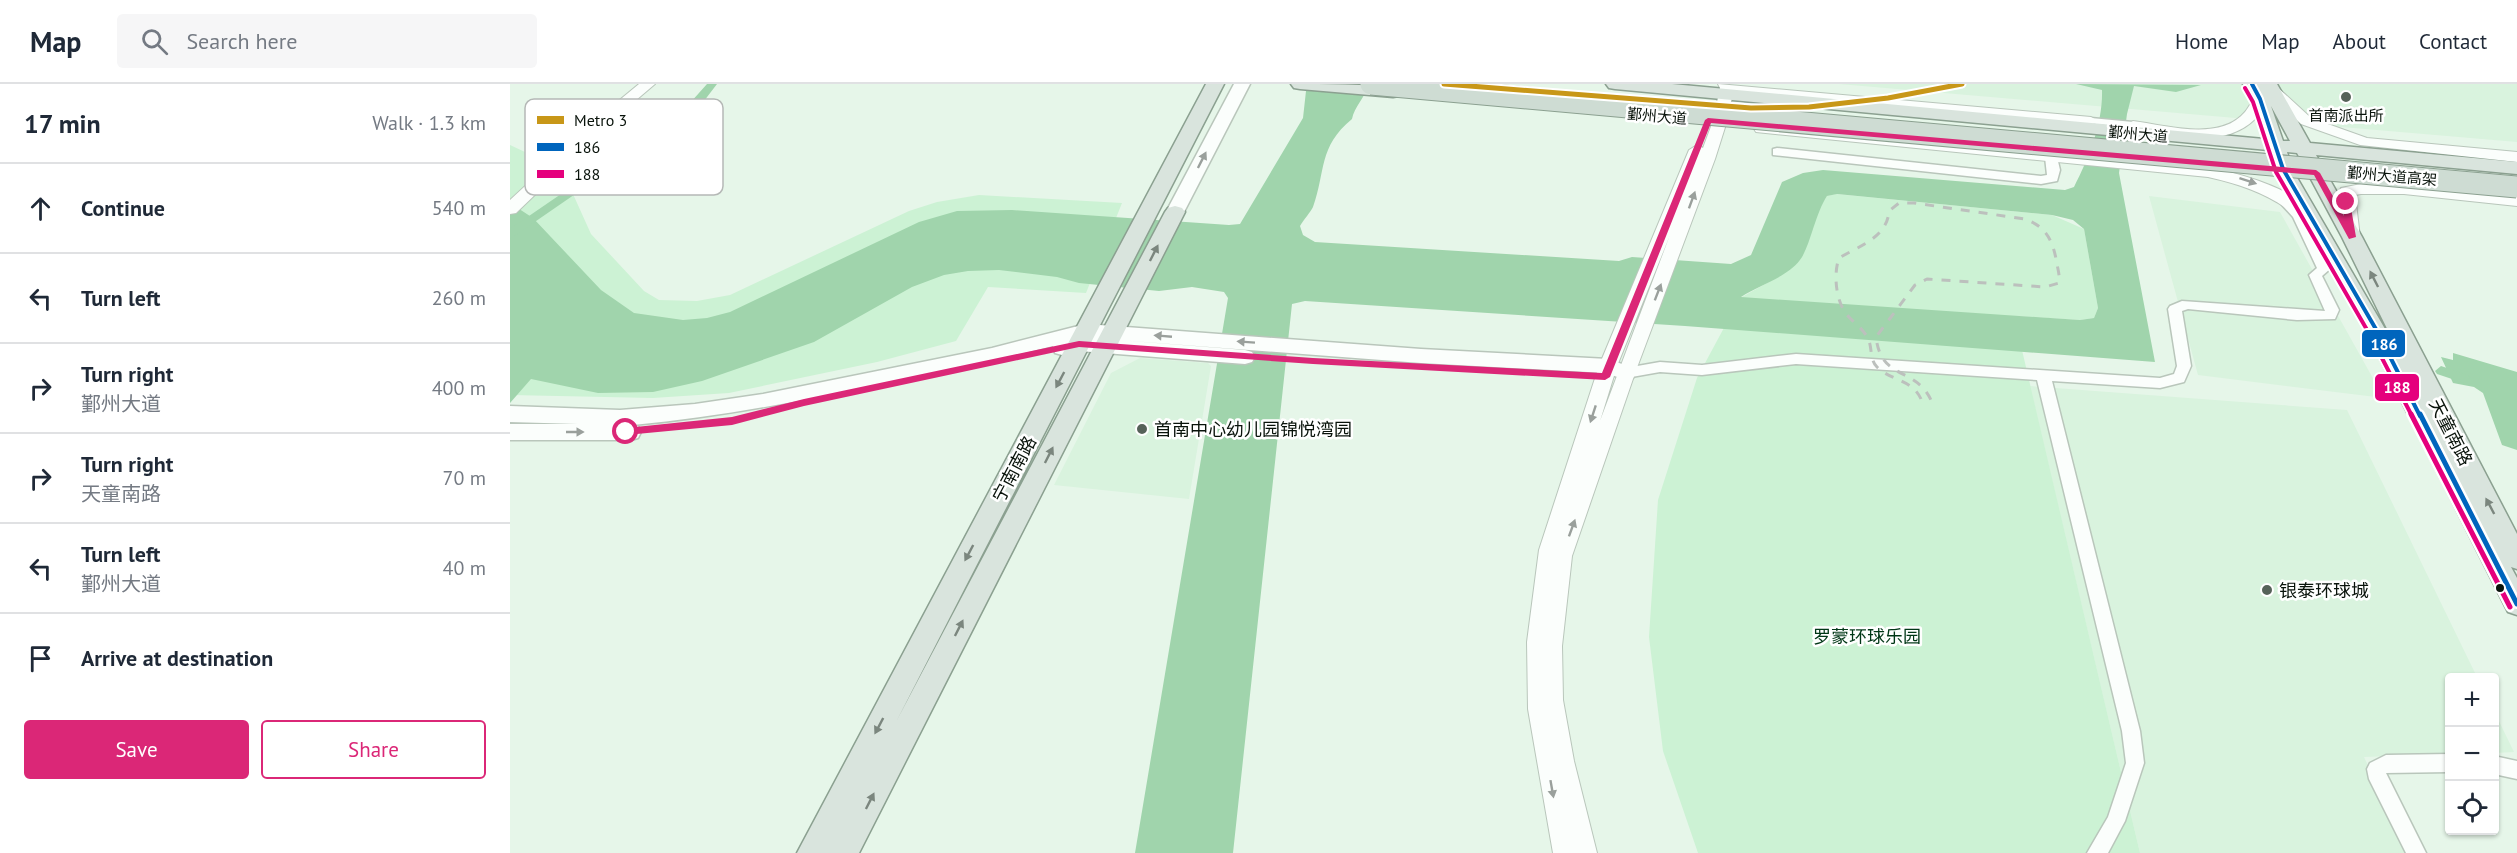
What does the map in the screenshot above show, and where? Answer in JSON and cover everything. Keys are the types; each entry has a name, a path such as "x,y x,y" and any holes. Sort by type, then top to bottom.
{"highway":[{"name":"鄞州大道高架","path":"1505,84 2517,180"},
{"name":"鄞州大道高架","path":"1376,88 2517,189"}],"main road":[{"name":"宁南南路","path":"843,853 1096,339 1107,291 1215,84"},
{"name":"宁南南路","path":"812,853 1096,339 1133,294 1242,84"},
{"name":"鄞州大道","path":"1300,84 1376,88 2079,156 2283,169 2517,189"},
{"name":"鄞州大道","path":"1615,84 1722,89 2517,168"},
{"path":"2262,89 2274,145 2283,169 2377,331 2517,604"},
{"name":"天童南路","path":"2262,89 2302,147 2352,237 2517,558"},
{"path":"515,423 626,432 732,421 1096,339 1613,372"}],"street":[{"path":"616,99 632,84"},
{"path":"630,99 648,84"},
{"path":"1586,853 1574,816 1552,700 1551,646 1562,556 1613,372 1643,329 1672,255 1722,89"},
{"path":"2134,130 2212,134 2239,126 2255,112 2262,89 2306,121 2365,142 2517,157"},
{"path":"1714,121 1759,129 2051,157 2079,156"},
{"path":"1565,853 1539,709 1538,642 1549,550 1613,372 1714,121"},
{"path":"1777,152 2041,180 2053,178 2051,157"},
{"path":"2133,160 2236,177 2263,186 2312,219 2320,234"},
{"path":"510,198 525,184"},
{"path":"2352,237 2346,202 2347,192 2357,188 2383,188 2517,201"},
{"path":"510,209 525,195"},
{"path":"1613,372 1660,367 1702,370 1796,359 2160,383 2179,378 2184,366 2175,309 2187,304 2330,316 2332,310 2315,274 2324,269 2298,215 2277,195"},
{"path":"2043,375 2131,731 2135,763 2116,821 2097,853"},
{"path":"2416,853 2378,778 2376,769 2386,764 2445,763"},
{"path":"2499,766 2517,770"}],"shaded area":[{"path":"1311,84 1370,84 1352,119 1341,129 1328,150 1313,207 1300,226 1303,235 1315,242 1619,261 1632,257 1731,264 1751,255 1782,182 1803,173 1823,170 2065,190 2074,187 2085,164 2098,128 2102,102 2102,90 2076,84 2201,85 2176,92 2134,86 2127,114 2119,173 2155,362 1685,326 1305,301 1292,304 1233,853 1135,853 1228,298 1224,292 1192,287 1159,291 1079,283 1057,277 999,270 968,271 944,275 912,287 814,342 702,381 653,392 598,393 531,379 510,403 510,203 533,218 601,290 634,313 683,320 707,318 730,312 919,222 957,211 1012,210 1240,224 1303,118 1306,91","holes":["1837,194 2052,215 2073,220 2084,229 2098,308 2094,318 2080,320 1741,297 1787,272 1800,260 1827,196"]},
{"path":"1839,84 2517,84 2517,142"},
{"path":"2149,196 2280,212 2384,398 2198,375"},
{"path":"2453,353 2517,372 2517,450 2502,445 2483,393 2474,387 2453,383 2441,357 2453,360"},
{"name":"首南中心幼儿园锦悦湾园","path":"1140,358 1208,363 1211,366 1189,499 1054,485 1111,373"},
{"name":"银泰环球城","path":"2030,386 2347,410 2475,673 2445,673 2445,754 2364,757 2409,853 2140,853"},
{"path":"2499,721 2514,752 2499,753"}],"green space":[{"path":"510,145 525,152 525,195 573,195 591,234 644,291 659,300 697,301 730,295 909,211 937,202 979,195 1122,203 1086,293 988,287 956,341 877,362 729,393 653,398 510,395"},
{"name":"罗蒙环球乐园","path":"1836,194 2052,215 2084,229 2098,308 2094,318 2080,320 2014,316 2140,853 1698,853 1663,751 1649,637 1658,500 1697,378 1740,298 1800,260 1820,207 1827,196"}],"waterway":[{"path":"700,99 712,84"},
{"path":"510,235 567,195"},
{"path":"2441,371 2464,378"}],"railway":[{"path":"1921,399 1917,392 1907,384 1883,372 1875,364 1867,337 1848,316 1838,296 1836,280 1839,258 1878,235 1887,220 1889,211 1899,203 1914,203 2033,222 2044,231 2051,242 2059,283 2045,287 1927,279 1915,285 1876,337 1884,361 1916,382 1931,400"}],"metro line":[{"name":"3","path":"1444,84 1751,108 1809,107 1888,98 1962,84"}],"transit line":[{"name":"186","path":"2252,84 2260,99 2283,169 2377,331 2517,604"},
{"name":"188","path":"2245,88 2253,102 2276,172 2370,335 2510,607"}],"place":[{"name":"首南派出所","path":"2346,97"},
{"name":"首南中心幼儿园锦悦湾园","path":"1142,429"},
{"name":"银泰环球城","path":"2267,590"}],"route":[{"path":"626,432 732,421 804,403 1079,344 1105,348 1605,377 1708,120 2316,173 2352,237 2346,202"}]}
